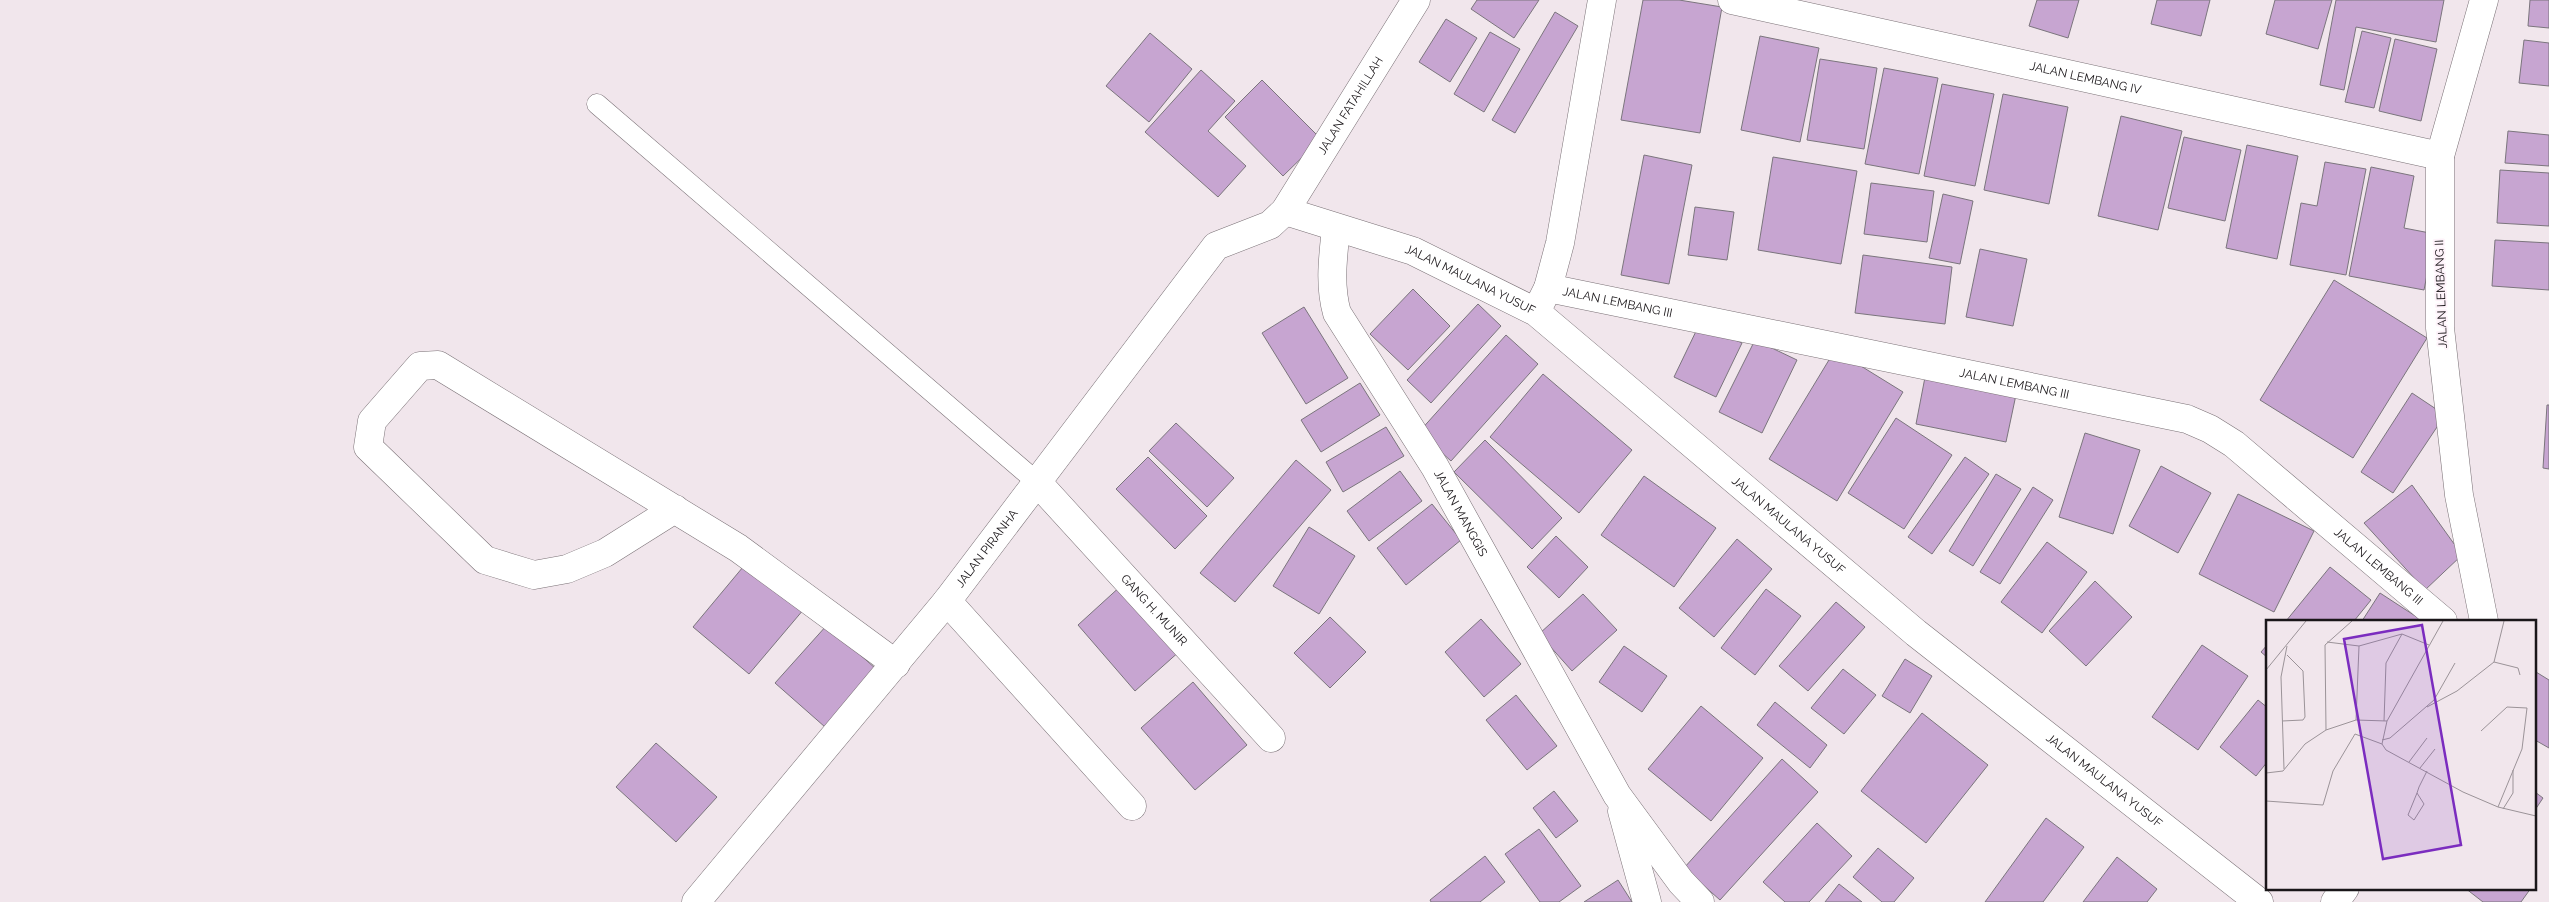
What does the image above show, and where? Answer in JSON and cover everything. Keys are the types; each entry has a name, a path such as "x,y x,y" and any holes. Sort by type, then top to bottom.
{"street":[{"name":"JALAN FATAHILLAH","path":"1285,211 1416,0"},
{"path":"1548,288 1560,243 1602,0"},
{"name":"JALAN LEMBANG IV","path":"1732,0 2440,156"},
{"name":"JALAN LEMBANG II","path":"2484,0 2440,156 2440,328 2459,494 2484,620"},
{"name":"JALAN MAULANA YUSUF","path":"1285,211 1414,251 1536,312 1916,633 2259,902"},
{"name":"JALAN PIRANHA","path":"696,902 947,601 1216,246 1270,225 1285,211"},
{"name":"JALAN MANGGIS","path":"1336,228 1331,269 1332,296 1338,313 1435,467 1617,795"},
{"name":"JALAN LEMBANG III","path":"1536,312 1548,288 2187,419 2210,428 2234,444 2441,620"},
{"path":"675,509 605,553 567,569 534,575 485,560 368,447 372,421 420,366 438,365 675,509 738,548 896,664"},
{"name":"GANG H. MUNIR","path":"1038,483 1271,738"},
{"path":"947,601 1132,806"},
{"path":"1617,795 1647,902"},
{"path":"1617,795 1681,882 1700,902"},
{"path":"2335,902 2344,890"}],"lane":[{"path":"597,104 1038,483"}],"building":[{"path":"1477,0 1539,0 1514,38 1471,9"},
{"path":"1643,0 1679,0 1722,7 1700,133 1621,120"},
{"path":"2037,0 2079,0 2068,38 2029,26"},
{"path":"2157,0 2210,0 2201,36 2151,24"},
{"path":"2275,0 2332,0 2318,49 2266,34"},
{"path":"2336,0 2444,0 2436,42 2356,27 2344,90 2320,85"},
{"path":"2530,0 2549,0 2549,28 2528,26"},
{"path":"1555,12 1578,26 1515,133 1492,120"},
{"path":"1446,19 1477,38 1450,82 1419,62"},
{"path":"2362,31 2391,38 2374,108 2345,102"},
{"path":"1490,32 1520,49 1484,112 1454,94"},
{"path":"1150,33 1192,69 1149,122 1106,86"},
{"path":"1760,36 1819,48 1800,142 1741,130"},
{"path":"2395,39 2437,49 2421,121 2379,111"},
{"path":"2524,40 2549,43 2549,86 2519,83"},
{"path":"1820,59 1877,68 1864,149 1807,140"},
{"path":"1884,68 1938,78 1919,174 1865,164"},
{"path":"1201,70 1235,101 1208,131 1246,166 1218,197 1145,132"},
{"path":"1262,80 1321,139 1283,176 1225,117"},
{"path":"1942,84 1994,94 1975,186 1924,176"},
{"path":"2003,94 2068,107 2049,204 1984,190"},
{"path":"2121,116 2182,131 2158,230 2098,216"},
{"path":"2508,131 2549,135 2549,166 2505,163"},
{"path":"2184,137 2241,150 2225,221 2168,208"},
{"path":"2247,145 2298,156 2277,259 2226,248"},
{"path":"1644,155 1692,165 1669,284 1621,275"},
{"path":"1773,157 1857,171 1841,264 1758,250"},
{"path":"2325,162 2366,169 2346,275 2290,265 2301,203 2317,206"},
{"path":"2371,167 2414,176 2404,228 2435,234 2424,290 2349,276"},
{"path":"2500,170 2549,173 2549,226 2497,223"},
{"path":"1871,183 1934,191 1927,242 1864,234"},
{"path":"1943,194 1973,201 1960,264 1929,258"},
{"path":"1695,207 1734,212 1727,260 1688,255"},
{"path":"2495,240 2549,243 2549,290 2492,286"},
{"path":"1980,249 2027,259 2013,326 1966,317"},
{"path":"1863,255 1952,267 1945,324 1855,313"},
{"path":"2334,280 2427,338 2353,458 2260,400"},
{"path":"1413,289 1450,326 1408,370 1370,334"},
{"path":"1478,304 1501,326 1431,403 1407,380"},
{"path":"1304,307 1348,378 1306,404 1262,333"},
{"path":"1700,323 1742,343 1716,397 1674,377"},
{"path":"1506,335 1538,364 1451,461 1419,432"},
{"path":"1755,340 1797,360 1762,433 1719,412"},
{"path":"1835,350 1903,392 1837,501 1769,459"},
{"path":"1926,372 2017,390 2006,442 1916,424"},
{"path":"1543,374 1632,450 1579,513 1490,437"},
{"path":"1360,383 1380,415 1321,452 1301,420"},
{"path":"2412,393 2445,415 2393,493 2361,472"},
{"path":"2547,405 2549,405 2549,469 2543,468"},
{"path":"1896,418 1952,455 1904,529 1848,493"},
{"path":"1176,423 1234,478 1207,507 1149,451"},
{"path":"1386,427 1404,456 1343,492 1326,462"},
{"path":"2085,433 2140,450 2113,534 2059,517"},
{"path":"1485,440 1562,518 1532,549 1454,472"},
{"path":"1148,457 1207,516 1175,549 1116,489"},
{"path":"1965,457 1989,474 1932,554 1908,537"},
{"path":"1296,460 1331,490 1235,602 1200,573"},
{"path":"2161,466 2211,493 2178,553 2129,526"},
{"path":"1400,471 1422,501 1369,541 1347,511"},
{"path":"1996,474 2021,489 1973,566 1949,551"},
{"path":"1644,476 1716,528 1674,587 1601,535"},
{"path":"2412,485 2462,555 2425,590 2364,523"},
{"path":"2033,487 2053,500 2000,584 1980,572"},
{"path":"2238,494 2314,531 2274,612 2199,574"},
{"path":"1432,504 1461,540 1406,585 1377,548"},
{"path":"1309,527 1355,556 1319,614 1273,586"},
{"path":"1556,536 1588,567 1559,598 1527,567"},
{"path":"1737,539 1772,569 1714,637 1679,608"},
{"path":"2047,542 2087,572 2042,633 2001,602"},
{"path":"748,561 804,609 749,674 693,627"},
{"path":"2330,567 2371,600 2355,620 2287,620"},
{"path":"2095,581 2132,617 2086,666 2049,631"},
{"path":"1123,584 1181,650 1135,691 1078,625"},
{"path":"1766,589 1801,616 1755,675 1721,648"},
{"path":"2380,593 2421,620 2363,620"},
{"path":"1583,594 1617,630 1572,671 1539,634"},
{"path":"1836,602 1865,627 1808,691 1779,666"},
{"path":"1330,617 1366,652 1330,688 1294,653"},
{"path":"1481,619 1521,664 1484,697 1445,652"},
{"path":"827,625 876,669 825,727 775,683"},
{"path":"2202,645 2248,676 2198,750 2152,717"},
{"path":"1624,646 1667,676 1642,712 1599,682"},
{"path":"2266,646 2266,656 2261,652"},
{"path":"1905,659 1932,676 1910,713 1882,696"},
{"path":"1843,669 1876,695 1844,734 1811,708"},
{"path":"2536,672 2549,680 2549,748 2536,741"},
{"path":"1193,682 1247,745 1195,790 1141,728"},
{"path":"1516,695 1557,746 1527,770 1486,720"},
{"path":"2258,700 2266,706 2266,764 2256,776 2220,747"},
{"path":"1775,702 1827,745 1810,768 1757,725"},
{"path":"1701,706 1763,758 1711,821 1648,769"},
{"path":"1922,713 1988,765 1926,843 1861,791"},
{"path":"656,743 717,797 676,842 616,787"},
{"path":"1782,759 1818,792 1720,900 1684,868"},
{"path":"1554,791 1578,821 1556,838 1533,808"},
{"path":"2536,793 2543,798 2536,808"},
{"path":"2046,818 2084,847 2043,902 1985,902"},
{"path":"1817,823 1852,856 1809,902 1785,902 1763,882"},
{"path":"1539,829 1581,886 1559,902 1540,902 1505,854"},
{"path":"1878,848 1914,878 1894,902 1882,902 1853,877"},
{"path":"1485,856 1505,882 1480,902 1431,902 1430,900"},
{"path":"2117,857 2157,889 2147,902 2083,902"},
{"path":"1618,880 1632,902 1584,902"},
{"path":"1839,884 1862,902 1825,902"},
{"path":"2468,890 2530,890 2521,902 2483,902"}]}
